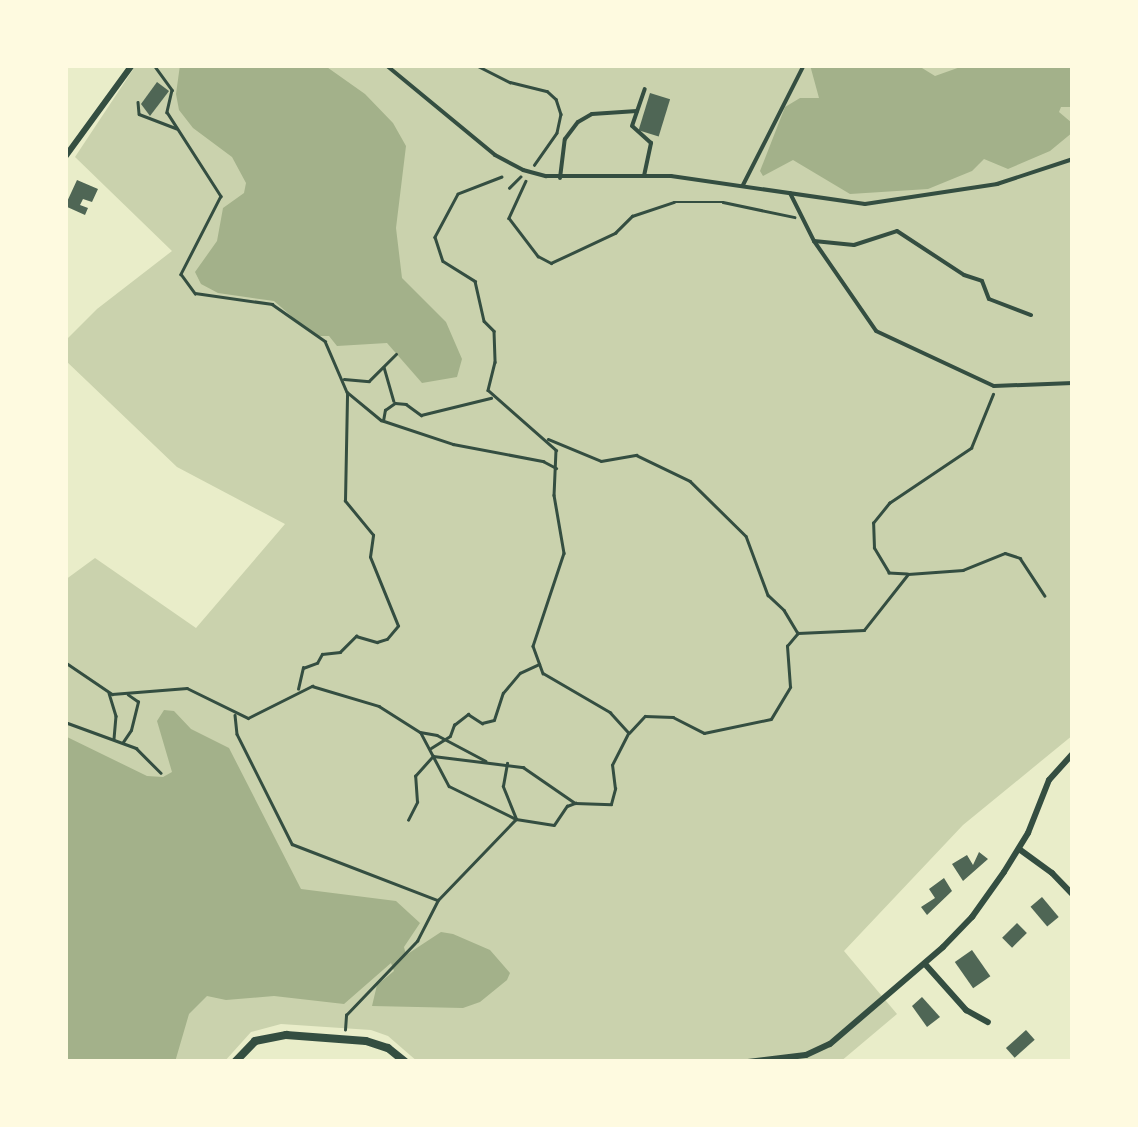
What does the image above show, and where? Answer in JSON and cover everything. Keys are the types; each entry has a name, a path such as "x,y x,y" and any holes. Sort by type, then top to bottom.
{"street":[{"path":"65,157 132,65"},
{"path":"748,1062 806,1055 830,1044 925,964 972,916 1019,849 1050,780 1073,753"},
{"path":"1019,849 1052,872 1073,895"},
{"path":"925,964 966,1010 988,1022"},
{"path":"235,1062 252,1043 270,1037 345,1036 388,1048 405,1062"}],"lane":[{"path":"386,65 495,155 530,173 560,178 644,176 743,185 865,204 997,184 1073,160"},
{"path":"743,185 804,65"},
{"path":"644,89 632,127 652,148 644,176"},
{"path":"560,178 565,139 578,122 592,114 638,111"},
{"path":"790,193 814,241 876,331 996,386 1073,383"},
{"path":"814,241 854,245 897,231 964,275 982,281 989,298 1031,315"}],"path":[{"path":"154,65 172,90 167,112 221,196 181,274 195,292 272,304 325,341 347,392 345,501 373,535 370,557 398,626 387,639 377,642 356,636 340,652 322,654 316,663 303,668 298,692"},
{"path":"476,65 506,81 547,91 556,99 561,114 558,133 530,173 508,218 538,256 552,263 615,232 632,216 674,202 724,202 785,214 803,223"},
{"path":"138,102 139,114 177,129"},
{"path":"510,188 520,175"},
{"path":"502,177 458,194 435,237 443,261 476,281 484,320 494,331 495,362 488,390 492,398 556,450 554,496 564,553 533,646 539,664 543,673 610,712 629,733"},
{"path":"342,379 369,381 396,354"},
{"path":"384,366 395,403"},
{"path":"996,386 971,448 889,502 874,523 874,548 893,577 963,570 1006,553 1020,558 1046,596"},
{"path":"347,392 384,421 454,444 542,461 557,469"},
{"path":"384,421 386,410 395,403 406,404 421,415 492,398"},
{"path":"546,439 572,445 602,461 636,455 690,481 746,536 768,595 784,610 798,633"},
{"path":"420,732 449,786 516,820 554,825 567,806 575,803 611,804 615,789 612,765 629,733 645,716 674,716 704,733 771,719 790,686 787,646 798,633 864,630 908,574"},
{"path":"65,634 65,641"},
{"path":"65,662 109,693 187,688 248,718 312,686 380,706 420,732 446,738 486,761"},
{"path":"430,749 468,714 482,723 494,720 503,693 520,673 539,664"},
{"path":"109,693 116,716 115,740"},
{"path":"122,743 131,730 138,702 126,694"},
{"path":"235,712 237,734 292,844 438,900"},
{"path":"65,722 136,748 161,773"},
{"path":"433,756 523,766 575,803"},
{"path":"408,820 417,802 416,776 433,756"},
{"path":"507,763 504,786 516,820"},
{"path":"345,1036 346,1015 406,953 438,900 516,820"}],"shaded area":[{"path":"136,65 1073,65 1073,735 963,825 844,951 897,1014 840,1062 418,1062 388,1036 371,1030 281,1024 251,1032 224,1062 67,1062 65,580 95,558 196,628 285,524 177,467 65,360 65,341 97,309 172,251 75,157"},
{"path":"180,65 324,65 365,94 393,123 406,146 396,228 402,278 446,322 462,359 457,377 422,383 387,343 337,346 329,336 316,336 274,301 218,293 201,284 195,272 217,241 223,208 244,193 246,183 232,157 193,128 179,110 176,94"},
{"path":"810,65 899,65 922,68 935,76 966,65 1073,65 1073,107 1061,107 1059,112 1072,123 1073,132 1050,151 1008,169 984,159 972,171 928,189 850,194 793,160 763,176 760,171 785,107 800,98 819,98"},
{"path":"164,710 174,711 191,729 229,748 301,889 396,901 420,923 404,947 406,955 441,932 453,934 490,950 510,973 507,980 480,1002 463,1008 372,1006 377,985 394,971 391,963 344,1004 274,996 226,1000 207,996 189,1014 175,1062 65,1062 65,736 147,776 163,777 172,772 157,721"}],"building":[{"path":"157,82 169,91 150,116 141,104"},
{"path":"650,93 670,99 659,136 639,130"},
{"path":"77,180 98,189 92,202 83,199 80,205 88,208 85,215 65,206"},
{"path":"979,852 988,859 963,881 952,864 967,855 973,865"},
{"path":"944,878 952,891 927,915 921,907 935,898 929,889"},
{"path":"1042,897 1059,917 1047,927 1031,907"},
{"path":"1017,923 1027,933 1012,948 1002,938"},
{"path":"972,950 990,976 973,988 955,962"},
{"path":"922,997 940,1017 927,1027 912,1006"},
{"path":"1026,1030 1035,1040 1015,1058 1006,1048"}]}
